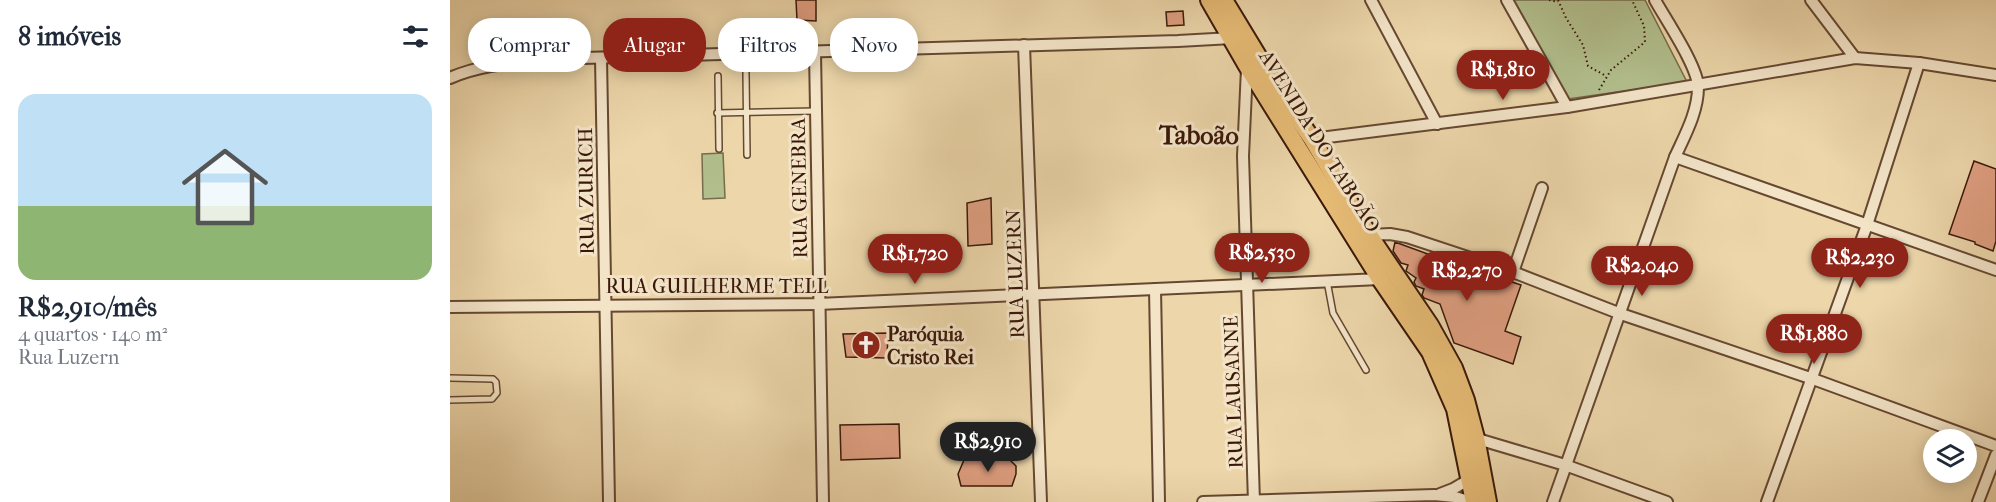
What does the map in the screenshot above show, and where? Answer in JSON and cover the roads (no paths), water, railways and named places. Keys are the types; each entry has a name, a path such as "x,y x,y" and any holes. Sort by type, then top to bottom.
{"main road":[{"name":"AVENIDA DO TABOÃO","path":"1209,0 1238,35 1312,139 1369,235 1430,325 1454,368 1466,400 1473,502"},
{"name":"AVENIDA DO TABOÃO","path":"1224,0 1247,66 1380,279 1430,352 1468,437 1488,502"}],"street":[{"path":"1371,0 1437,124"},
{"path":"1507,0 1567,107"},
{"path":"1553,502 1675,158 1691,124 1698,85 1692,67 1655,0"},
{"path":"1811,0 1855,58"},
{"path":"818,52 1238,35"},
{"name":"RUA LUZERN","path":"1024,45 1041,502"},
{"path":"450,78 466,71 549,58 718,55"},
{"name":"RUA ZURICH","path":"601,58 609,502"},
{"path":"1312,139 1567,107 1855,58 1919,63 1996,75"},
{"path":"1767,502 1867,225 1919,63"},
{"name":"RUA LAUSANNE","path":"1247,66 1243,156 1254,501"},
{"name":"RUA GENEBRA","path":"815,72 823,502"},
{"path":"1675,158 1996,270"},
{"path":"1513,272 1542,188"},
{"path":"1369,235 1390,234 1407,237 1513,272 1621,314 1812,379 1996,446"},
{"name":"RUA GUILHERME TELL","path":"450,307 818,304 1380,279"},
{"path":"1155,289 1159,502"},
{"path":"1468,437 1565,465 1667,502"},
{"path":"1978,502 1996,455"},
{"path":"1434,495 1453,489 1470,478"},
{"path":"1203,502 1434,495 1473,502"}],"lane":[{"path":"746,73 747,156"},
{"path":"718,76 719,149"},
{"path":"717,113 816,111"},
{"path":"1327,281 1332,313 1366,370"},
{"path":"450,378 494,379 497,393 492,399 450,400"}],"place":[{"name":"Paróquia Cristo Rei","path":"866,345"}],"district":[{"name":"Taboão","path":"1199,135"}]}
